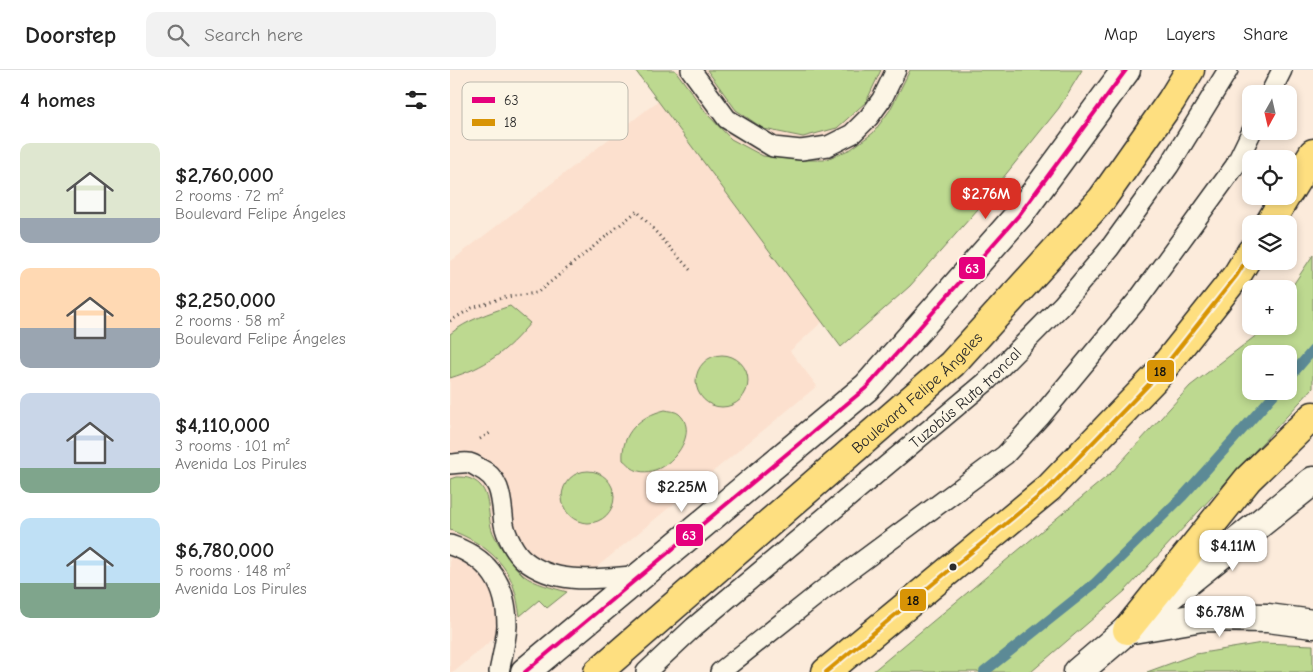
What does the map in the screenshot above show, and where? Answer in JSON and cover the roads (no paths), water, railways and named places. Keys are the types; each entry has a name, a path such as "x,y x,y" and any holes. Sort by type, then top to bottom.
{"main road":[{"path":"525,672 867,387 1019,215 1126,70"},
{"name":"Boulevard Felipe Ángeles","path":"598,672 952,364 1102,199 1171,101 1190,70"},
{"path":"1297,179 1313,153"},
{"path":"826,672 1049,488 1156,377 1242,267"},
{"path":"1127,630 1248,479 1313,416"},
{"path":"1078,672 1127,630 1313,481"},
{"path":"1127,630 1202,617 1268,618 1313,624"}],"lane":[{"path":"691,70 727,119 773,147 801,150 828,146 852,134 869,118 882,99 896,70"},
{"name":"Tuzobús Ruta troncal","path":"646,672 694,627 988,381 1062,305 1109,249 1169,166 1228,70"},
{"path":"1274,85 1282,70"},
{"path":"720,672 823,590 1005,455 1041,416 1139,298 1235,166 1248,140"},
{"path":"450,464 470,463 487,471 498,487 503,506 504,525 511,543 523,560 542,571 564,578 581,580 642,575"},
{"path":"450,545 460,548 482,562 497,579 504,599 507,628 499,672"}],"waterway":[{"path":"1297,369 1313,350"},
{"path":"984,672 1094,584 1183,496 1269,400"}]}
